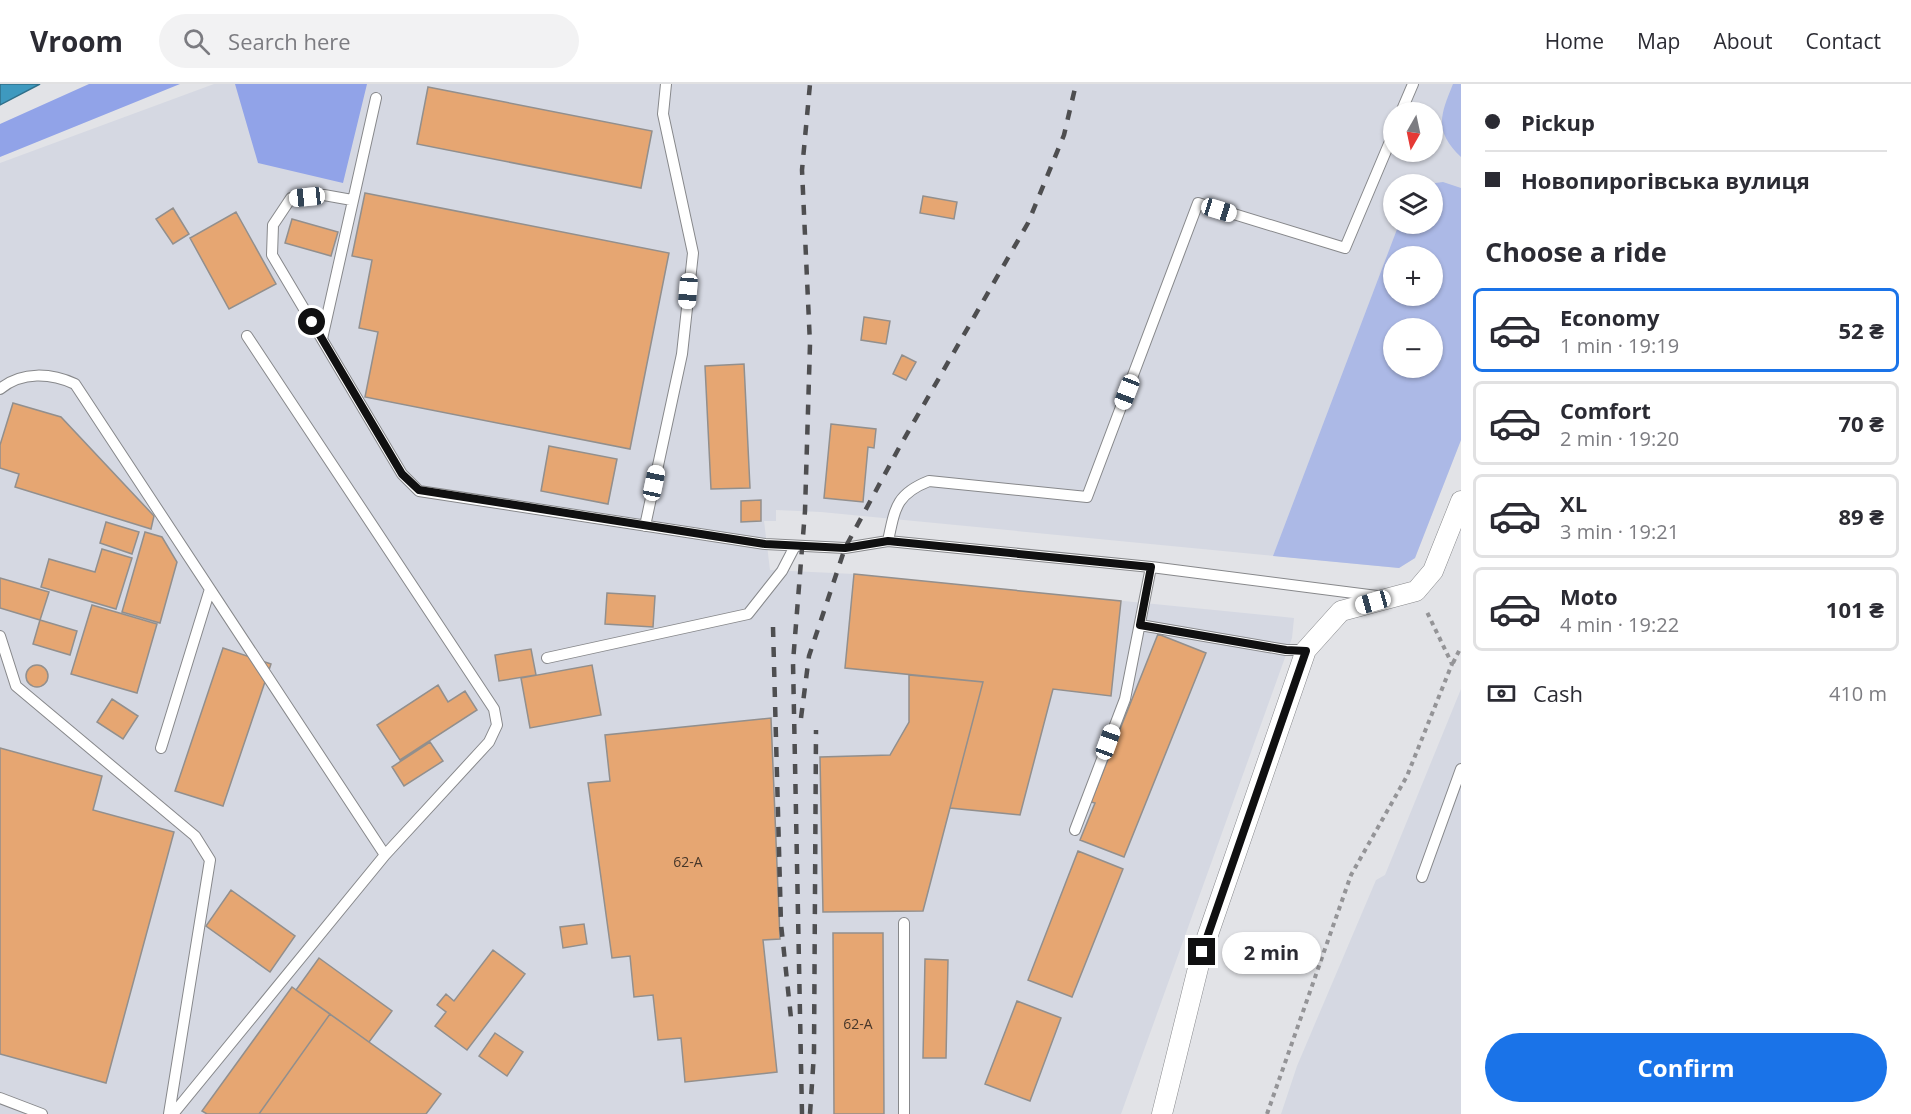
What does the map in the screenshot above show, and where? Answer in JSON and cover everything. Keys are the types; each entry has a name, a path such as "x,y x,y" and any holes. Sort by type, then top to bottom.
{"street":[{"path":"1162,1114 1202,952 1306,651 1341,611 1416,591 1433,571 1461,501"}],"lane":[{"path":"645,526 682,354 693,252 663,114 666,84"},
{"path":"1405,102 1413,84"},
{"path":"322,339 376,98"},
{"path":"888,541 895,507 909,489 929,481 1087,497 1198,203 1345,248 1383,158"},
{"path":"352,200 324,195 291,198 273,225 272,255 402,474 419,490 765,544 845,548 888,541 1151,567 1389,598"},
{"path":"173,1114 385,855 489,742 497,725 494,709 247,336"},
{"path":"0,389 22,378 41,375 60,377 75,384 385,855"},
{"path":"547,658 748,614 782,571 795,546"},
{"path":"1075,830 1125,699 1151,567"},
{"path":"161,748 210,589"},
{"path":"1140,625 1286,650 1306,651"},
{"path":"0,636 16,686 195,836 210,860 168,1114"},
{"path":"1422,877 1461,770"},
{"path":"904,923 904,1114"},
{"path":"0,1098 42,1114"}],"path":[{"path":"1416,591 1452,664"},
{"path":"1267,1114 1351,875 1407,776 1461,647"}],"shaded area":[{"path":"0,84 40,84 0,105"},
{"path":"89,84 180,84 0,157 0,124"},
{"path":"214,84 1461,84 1461,440 1415,558 1399,568 821,512 776,510 776,521 764,521 770,570 854,574 1294,618 1292,638 1121,1114 0,1114 0,163"},
{"path":"235,84 367,84 343,183 258,163"},
{"path":"1453,84 1461,84 1461,157 1452,148 1443,131 1445,105"},
{"path":"1443,182 1461,188 1461,440 1415,558 1399,568 1273,556 1383,266 1383,306 1443,306 1443,246 1391,246 1395,234 1443,234"},
{"path":"1461,689 1461,1114 1281,1114 1297,1066 1376,880 1385,875"}],"building":[{"path":"428,87 652,131 641,188 417,144"},
{"path":"365,193 669,253 630,449 365,397 378,332 359,328 372,260 352,256"},
{"path":"923,196 957,202 954,219 920,213"},
{"path":"173,208 189,234 173,244 156,219"},
{"path":"236,212 276,284 229,309 190,238"},
{"path":"292,219 338,232 331,256 285,243"},
{"path":"864,317 890,321 886,344 861,340"},
{"path":"902,355 916,362 906,380 893,374"},
{"path":"744,364 750,488 711,489 705,366"},
{"path":"13,403 61,417 154,516 151,529 15,487 19,474 0,468 0,445"},
{"path":"831,424 876,429 874,448 868,447 863,502 824,498"},
{"path":"549,446 617,459 608,504 541,491"},
{"path":"761,500 761,521 741,522 741,501"},
{"path":"106,522 139,532 132,554 100,543"},
{"path":"145,532 162,537 177,562 160,623 122,612"},
{"path":"102,549 132,558 116,609 41,587 49,559 95,572"},
{"path":"854,574 1121,601 1111,696 1053,689 1020,815 950,808 983,682 845,668"},
{"path":"0,578 49,592 40,620 0,608"},
{"path":"607,593 655,596 653,627 605,624"},
{"path":"92,605 157,624 137,693 71,674"},
{"path":"40,620 77,631 70,655 33,644"},
{"path":"1158,634 1206,653 1124,857 1080,840 1095,803 1091,802"},
{"path":"223,648 271,664 223,806 175,791"},
{"path":"531,649 536,675 499,681 495,655"},
{"path":"37,665 47,672 48,676 41,686 37,687 27,680 26,676 33,666"},
{"path":"592,665 601,715 530,728 521,678"},
{"path":"909,675 983,682 923,911 823,912 820,757 890,755 909,722"},
{"path":"438,685 448,702 465,691 477,710 400,760 377,725"},
{"path":"112,699 138,716 123,739 97,722"},
{"path":"771,718 780,939 763,940 777,1072 685,1082 681,1038 658,1040 653,995 634,997 630,956 612,958 588,783 610,781 605,735"},
{"path":"430,742 443,761 404,786 392,767"},
{"path":"0,748 102,776 93,810 174,832 106,1083 0,1054"},
{"path":"1078,851 1123,869 1072,997 1028,980"},
{"path":"231,890 295,936 270,972 206,926"},
{"path":"584,924 587,944 563,948 560,927"},
{"path":"833,933 883,933 884,1114 834,1114"},
{"path":"493,950 525,974 467,1050 435,1026 446,1012 437,1005 446,994 454,1001"},
{"path":"319,958 392,1011 369,1042 296,990"},
{"path":"925,959 948,960 946,1058 923,1058"},
{"path":"292,987 330,1014 259,1114 207,1114 202,1111"},
{"path":"1017,1001 1061,1018 1030,1101 985,1084"},
{"path":"330,1014 441,1094 426,1114 259,1114"},
{"path":"495,1033 523,1052 507,1076 479,1056"}],"railway":[{"path":"802,1114 793,662 805,511 810,344 802,170 810,84"},
{"path":"801,718 809,656 845,548 900,446 1028,223 1064,135 1076,84"},
{"path":"773,627 781,924 791,1018"},
{"path":"810,1114 814,1053 816,730"}],"route":[{"path":"312,322 402,474 419,490 765,544 845,548 888,541 1151,567 1140,625 1286,650 1306,651 1202,952"}]}
